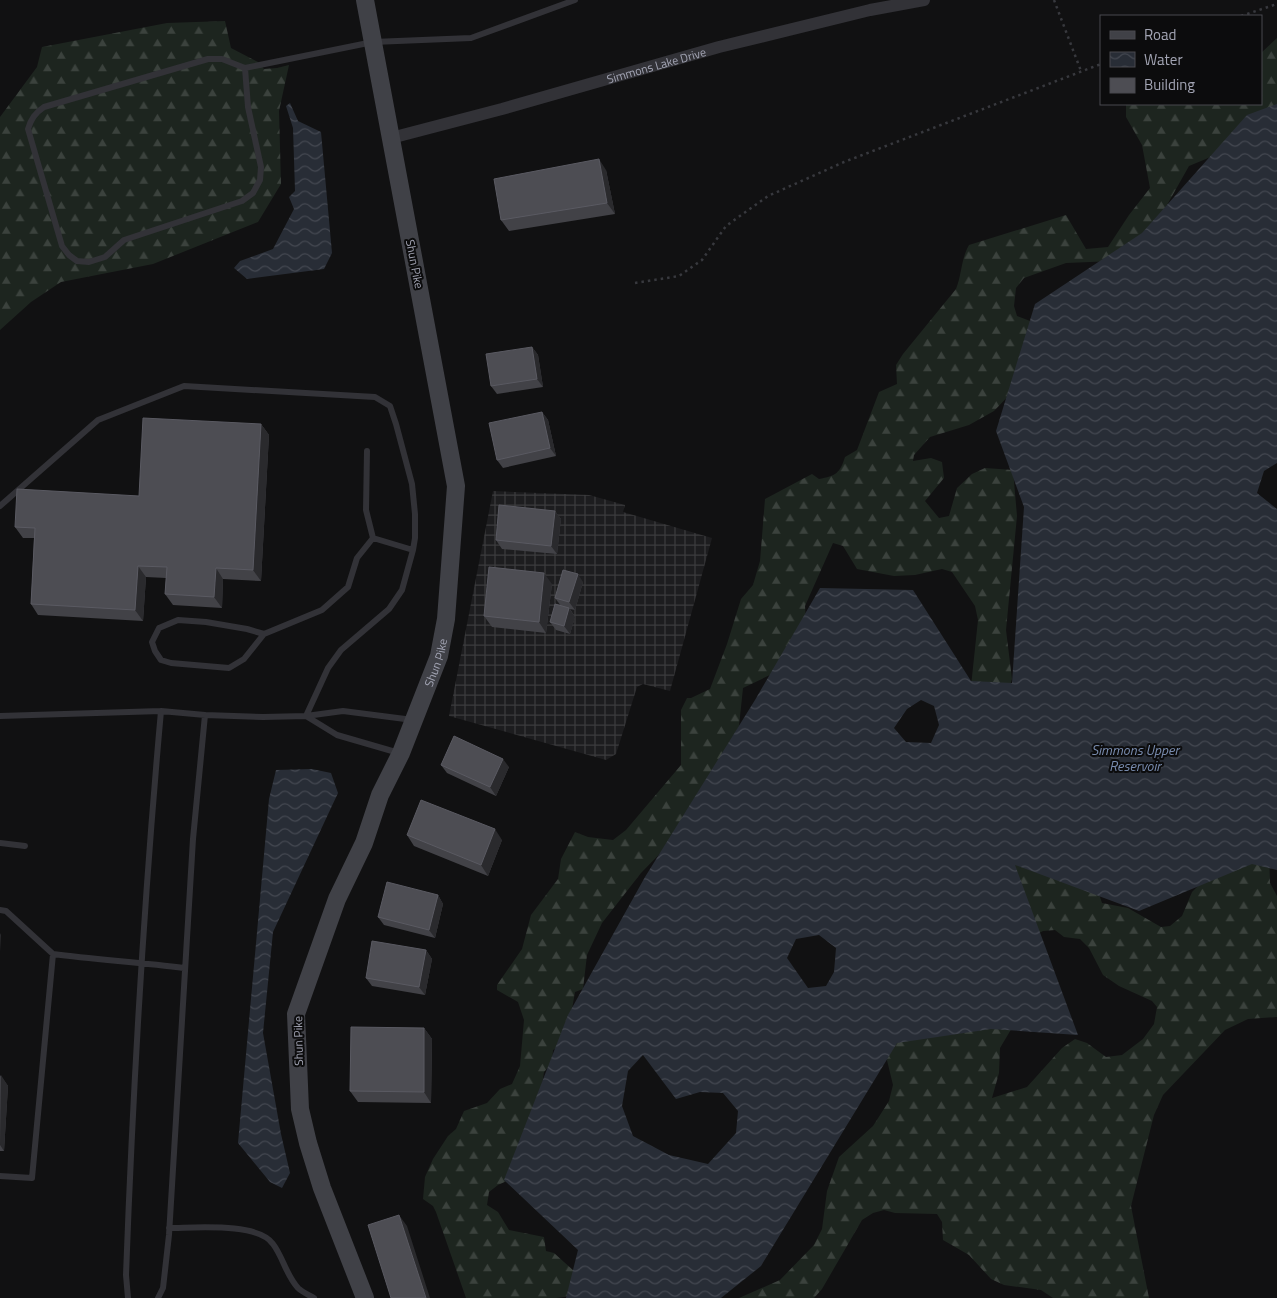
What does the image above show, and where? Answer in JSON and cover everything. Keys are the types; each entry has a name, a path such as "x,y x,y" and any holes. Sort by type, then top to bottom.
{"main road":[{"name":"Shun Pike","path":"365,0 456,486 444,628 439,656 401,753 380,795 364,843 336,899 296,1014 300,1109 308,1142 322,1188 365,1298"}],"street":[{"name":"Simmons Lake Drive","path":"390,138 720,47 870,10 924,0"}],"lane":[{"path":"245,68 248,107 261,167 260,180 253,193 242,201 124,240 105,257 89,262 77,261 69,255 62,246 28,129 30,120 44,107 208,59 222,59 245,68 373,42 471,38 575,0"},
{"path":"0,506 98,420 184,386 375,397 390,406 412,484 415,522 413,550 402,590 389,609 341,650 328,668 306,716"},
{"path":"367,450 366,510 373,538"},
{"path":"373,538 413,550"},
{"path":"264,634 206,622 178,620 159,628 152,642 155,652 161,660 171,663 229,668 244,659 264,634 322,610 335,599 348,587 357,558 373,538"},
{"path":"0,716 161,711 205,716 263,717 306,716 343,711 413,720"},
{"path":"128,1298 126,1275 132,1120 161,711"},
{"path":"158,1298 163,1288 169,1228 193,839 205,716"},
{"path":"306,716 337,735 401,753"},
{"path":"0,842 25,846"},
{"path":"0,910 6,911 53,954 142,962 184,968"},
{"path":"0,1176 32,1178 53,954"},
{"path":"169,1228 235,1229 252,1231 267,1237 274,1244 298,1288 314,1298"}],"path":[{"path":"1054,0 1081,71"},
{"path":"1244,15 1277,4"},
{"path":"635,283 679,276 702,260 726,226 768,196 844,162 1100,64"}],"shaded area":[{"path":"493,491 589,495 625,505 623,512 712,538 670,691 643,684 637,687 616,754 606,760 449,716"}],"green space":[{"path":"225,21 231,48 258,62 264,69 289,65 279,111 281,184 258,222 153,264 61,282 31,302 0,330 0,117 37,67 42,47 167,23"},
{"path":"1277,38 1277,121 1225,151 1189,166 1154,228 1114,261 1066,263 1024,278 1016,288 1014,306 1017,316 1038,324 1014,390 994,411 969,425 930,437 914,455 913,461 931,458 942,462 944,478 925,501 939,518 949,516 957,488 972,474 985,468 1013,470 1017,516 1006,630 1012,679 1006,697 970,696 978,620 975,606 952,572 942,569 915,575 894,576 857,569 843,546 833,543 805,606 807,634 797,662 743,688 739,726 675,838 641,873 602,923 587,955 583,989 575,992 566,1043 553,1050 552,1063 544,1072 529,1171 498,1185 489,1192 487,1205 498,1212 509,1230 544,1237 546,1251 554,1253 574,1271 613,1291 556,1298 466,1298 436,1212 433,1206 423,1199 425,1177 433,1159 448,1136 456,1129 464,1111 487,1103 500,1089 512,1084 520,1066 524,1020 518,1002 497,990 497,985 522,949 531,915 558,879 561,859 575,832 588,837 613,840 626,830 681,765 681,710 687,698 710,689 741,599 753,585 760,561 765,499 812,474 819,479 830,477 839,470 845,457 857,450 879,392 897,384 896,365 956,289 964,256 969,245 1066,215 1086,249 1108,247 1150,188 1142,145 1126,117 1126,105 1262,105 1262,52"},
{"path":"1024,844 1093,876 1102,903 1128,908 1161,927 1170,926 1182,916 1192,892 1208,876 1269,851 1270,883 1277,896 1277,1017 1248,1019 1225,1030 1163,1095 1154,1115 1131,1206 1149,1298 1053,1298 1041,1290 1004,1285 991,1279 969,1255 943,1240 942,1222 937,1214 895,1213 884,1210 873,1213 862,1220 822,1289 814,1298 739,1298 780,1280 814,1245 822,1229 827,1191 839,1157 873,1126 889,1101 893,1085 886,1056 897,1035 1025,1006 1000,1048 999,1073 992,1098 1027,1087 1062,1048 1075,1039 1087,1043 1106,1057 1122,1055 1143,1039 1154,1024 1157,1007 1152,1001 1119,986 1103,975 1089,948 1080,939 1064,937 1055,930 1043,931 1033,936 1014,866"}],"water":[{"path":"290,103 298,121 321,132 332,253 324,269 247,279 234,268 240,261 273,249 294,209 289,197 295,191 293,128 286,106"},
{"name":"Simmons Upper Reservoir","path":"1277,104 1277,463 1264,471 1257,493 1277,509 1277,870 1252,864 1139,911 1015,865 1078,1035 991,1029 897,1043 761,1266 721,1298 566,1298 578,1250 504,1180 568,1015 645,877 755,700 820,588 913,590 971,681 1012,683 1024,507 996,431 1035,304 1142,233 1247,115","holes":["921,700 934,706 939,725 931,743 906,742 894,728 907,709","819,935 836,948 834,972 826,986 808,988 787,958 796,939","643,1055 676,1099 700,1092 723,1093 738,1111 736,1133 708,1164 669,1155 633,1136 622,1106 628,1071"]},
{"path":"312,769 331,773 338,793 273,932 263,1033 290,1173 282,1188 270,1182 238,1143 269,799 276,770"}],"building":[{"path":"599,159 607,203 501,220 494,179"},
{"path":"532,347 537,379 491,386 486,354"},
{"path":"542,412 550,448 497,460 489,423"},
{"path":"143,418 261,424 253,570 216,568 214,597 165,594 167,567 138,566 135,610 31,604 35,528 15,527 17,489 139,496"},
{"path":"499,505 555,511 551,546 496,540"},
{"path":"489,567 544,573 539,622 484,616"},
{"path":"563,570 578,574 569,602 555,598"},
{"path":"555,604 569,608 564,626 550,622"},
{"path":"454,736 503,759 490,787 441,765"},
{"path":"421,800 495,829 481,865 407,835"},
{"path":"387,882 438,895 429,930 378,917"},
{"path":"372,941 426,950 419,987 366,978"},
{"path":"351,1027 424,1028 424,1092 350,1091"},
{"path":"399,1215 426,1298 391,1298 368,1225"}]}
